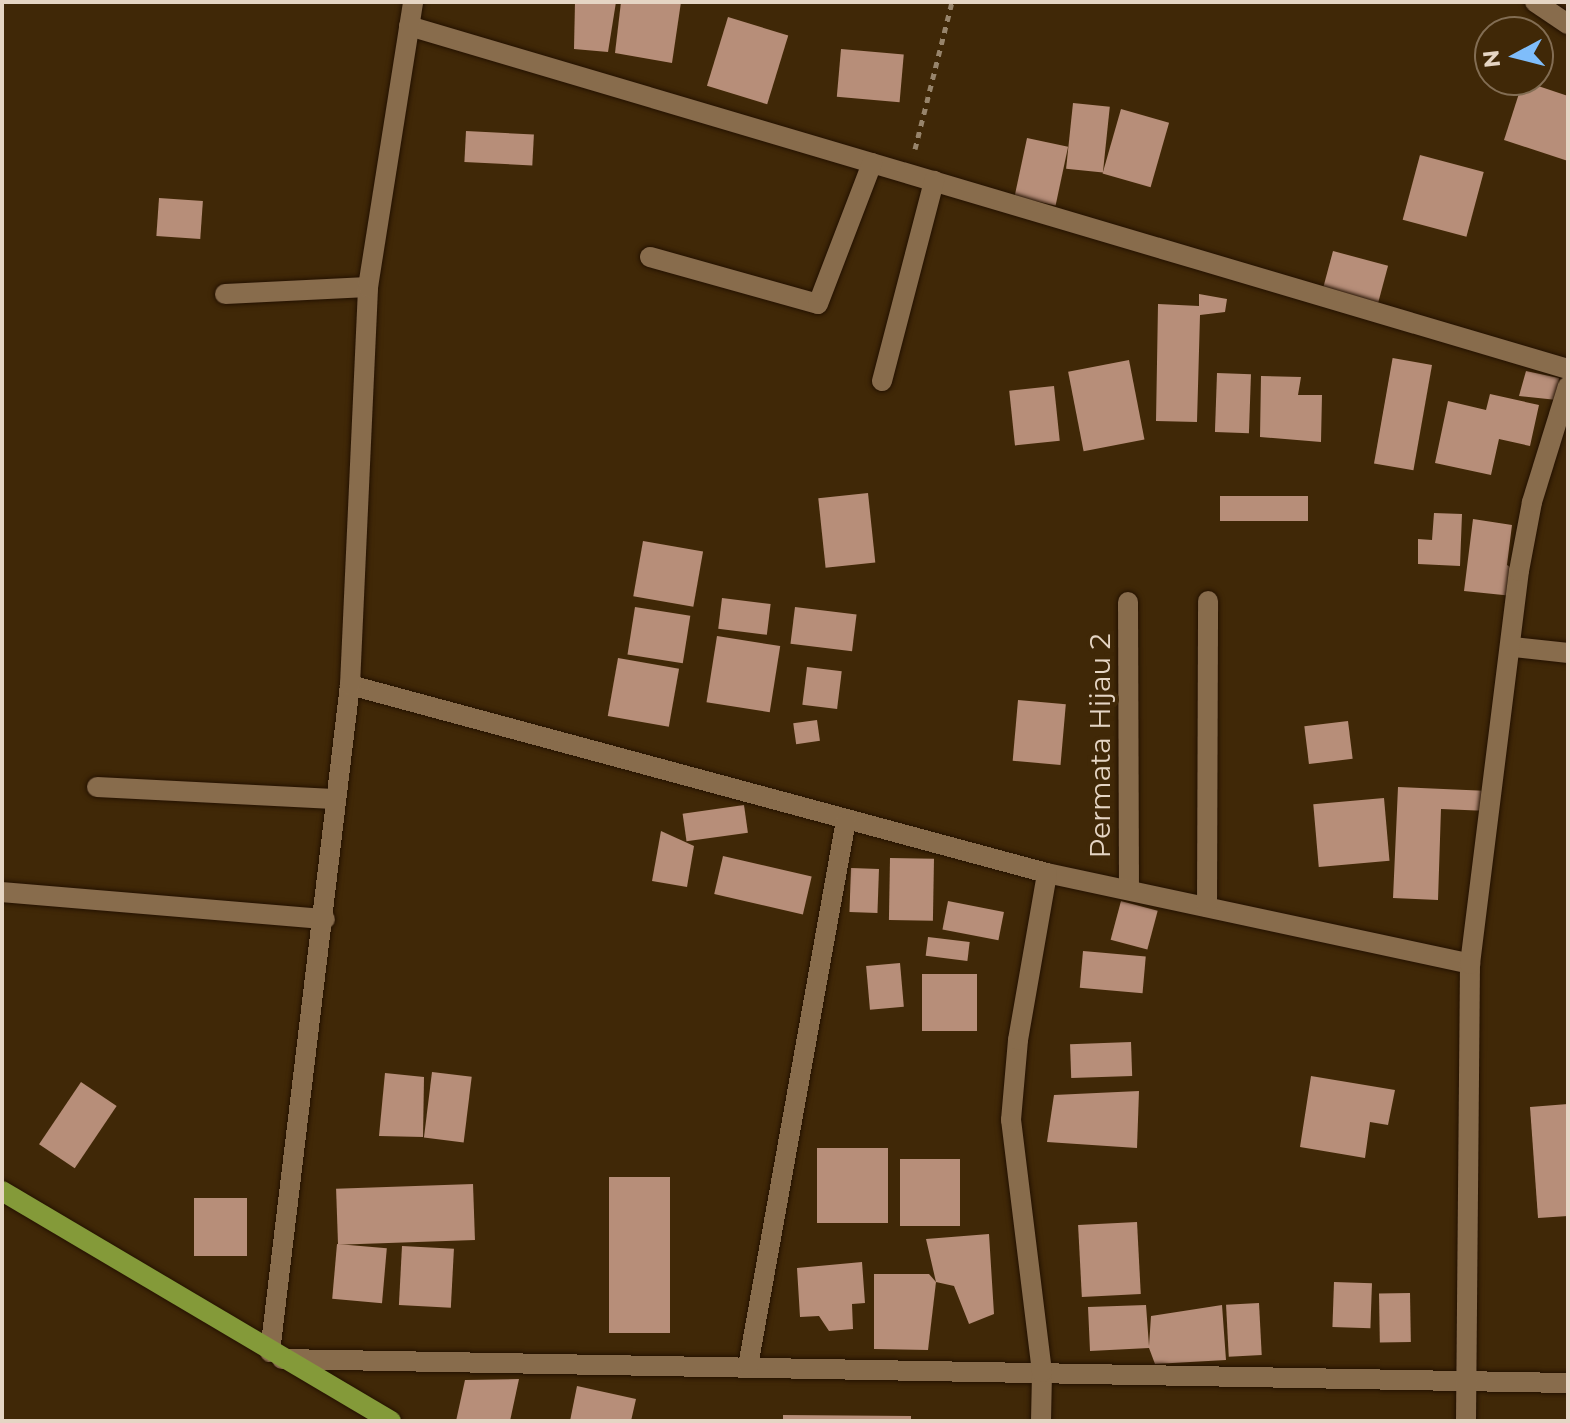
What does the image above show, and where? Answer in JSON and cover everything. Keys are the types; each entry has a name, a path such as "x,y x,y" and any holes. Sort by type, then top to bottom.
{"main road":[{"path":"2,1191 391,1421"}],"street":[{"path":"413,2 368,287 350,685 334,799 325,919 276,1355 1467,1378 1568,1383"},
{"path":"1535,2 1568,24"},
{"path":"409,26 1568,369"},
{"path":"650,257 818,304 872,163"},
{"path":"882,381 934,181"},
{"path":"225,294 368,287"},
{"path":"1466,1421 1470,964 1532,502 1568,386"},
{"path":"1207,907 1208,601"},
{"name":"Permata Hijau 2","path":"1128,602 1129,890"},
{"path":"1513,647 1568,653"},
{"path":"350,685 1047,873 1470,964"},
{"path":"97,787 334,799"},
{"path":"748,1366 846,820"},
{"path":"1041,1421 1042,1372 1011,1120 1018,1040 1047,873"},
{"path":"2,892 325,919"}],"path":[{"path":"909,173 952,2"}],"building":[{"path":"575,2 616,2 608,52 574,49"},
{"path":"621,2 681,2 672,63 615,53"},
{"path":"728,17 788,35 767,104 707,86"},
{"path":"841,49 904,54 900,102 837,97"},
{"path":"1554,91 1568,96 1568,161 1504,140 1518,96 1554,96"},
{"path":"1073,103 1110,107 1103,173 1066,169"},
{"path":"1121,109 1169,123 1151,187 1103,173"},
{"path":"466,131 534,135 532,166 464,162"},
{"path":"1027,138 1068,147 1056,205 1015,197"},
{"path":"1420,155 1484,172 1466,237 1403,220"},
{"path":"159,198 203,201 200,239 156,236"},
{"path":"1333,251 1388,266 1378,302 1323,288"},
{"path":"1199,294 1227,299 1225,312 1200,315 1197,422 1156,421 1158,304 1199,306"},
{"path":"1393,358 1432,365 1413,470 1374,463"},
{"path":"1129,360 1144,440 1084,451 1068,372"},
{"path":"1526,371 1559,378 1557,400 1519,396"},
{"path":"1217,373 1251,374 1249,433 1215,432"},
{"path":"1261,376 1301,377 1298,395 1322,395 1321,442 1260,437"},
{"path":"1054,386 1060,441 1015,445 1009,391"},
{"path":"1490,394 1539,405 1530,446 1499,439 1491,475 1435,463 1448,401 1486,410"},
{"path":"868,493 875,563 826,568 818,498"},
{"path":"1220,496 1308,496 1308,521 1220,521"},
{"path":"1434,513 1462,514 1460,566 1418,564 1418,539 1432,540"},
{"path":"1473,519 1512,525 1507,565 1516,571 1513,596 1464,591"},
{"path":"643,541 703,552 693,607 633,596"},
{"path":"722,598 771,604 767,635 718,629"},
{"path":"635,607 690,616 683,663 627,654"},
{"path":"795,607 857,615 852,651 790,644"},
{"path":"717,636 780,646 770,712 707,702"},
{"path":"618,658 679,669 669,727 608,716"},
{"path":"807,667 842,671 837,709 802,705"},
{"path":"1018,700 1066,704 1061,765 1013,761"},
{"path":"817,720 820,741 796,744 793,723"},
{"path":"1348,721 1353,759 1309,764 1304,726"},
{"path":"1398,787 1489,791 1488,811 1441,809 1438,900 1393,898"},
{"path":"1384,798 1389,861 1319,867 1313,804"},
{"path":"744,805 748,833 687,841 683,814"},
{"path":"661,831 694,846 687,887 652,881"},
{"path":"723,856 812,876 803,914 714,894"},
{"path":"890,858 934,859 933,921 889,920"},
{"path":"851,868 879,869 877,913 849,912"},
{"path":"948,901 1004,912 998,940 942,929"},
{"path":"1121,901 1158,911 1147,949 1111,940"},
{"path":"928,937 970,942 967,961 926,956"},
{"path":"1083,951 1146,956 1143,993 1080,988"},
{"path":"900,963 904,1007 870,1010 866,966"},
{"path":"922,974 977,974 977,1031 922,1031"},
{"path":"1131,1042 1132,1076 1071,1078 1070,1044"},
{"path":"432,1072 472,1077 464,1142 424,1138"},
{"path":"385,1073 424,1077 423,1137 379,1136"},
{"path":"1311,1076 1395,1090 1388,1125 1370,1122 1365,1158 1300,1147"},
{"path":"81,1082 117,1106 75,1168 39,1144"},
{"path":"1139,1091 1137,1148 1047,1142 1054,1095"},
{"path":"1568,1104 1568,1216 1538,1218 1530,1107"},
{"path":"817,1148 888,1148 888,1223 817,1223"},
{"path":"900,1159 960,1159 960,1226 900,1226"},
{"path":"609,1177 670,1177 670,1333 609,1333"},
{"path":"473,1184 475,1240 338,1245 336,1189"},
{"path":"194,1198 247,1198 247,1256 194,1256"},
{"path":"1137,1222 1141,1294 1082,1297 1078,1225"},
{"path":"989,1234 994,1314 969,1324 954,1286 936,1282 926,1239"},
{"path":"337,1244 387,1248 382,1303 332,1299"},
{"path":"402,1246 454,1249 451,1308 399,1305"},
{"path":"862,1262 865,1303 852,1304 853,1329 829,1331 819,1316 800,1317 797,1268"},
{"path":"874,1274 929,1274 936,1282 928,1350 874,1349"},
{"path":"1334,1282 1372,1283 1370,1328 1332,1327"},
{"path":"1410,1293 1411,1342 1380,1343 1379,1294"},
{"path":"1259,1303 1262,1355 1229,1357 1226,1305"},
{"path":"1146,1305 1149,1346 1151,1316 1222,1305 1226,1360 1155,1364 1149,1348 1090,1351 1088,1307"},
{"path":"519,1379 510,1421 456,1421 465,1380"},
{"path":"577,1386 636,1399 631,1421 570,1421"},
{"path":"783,1415 911,1416 911,1421 783,1421"}]}
